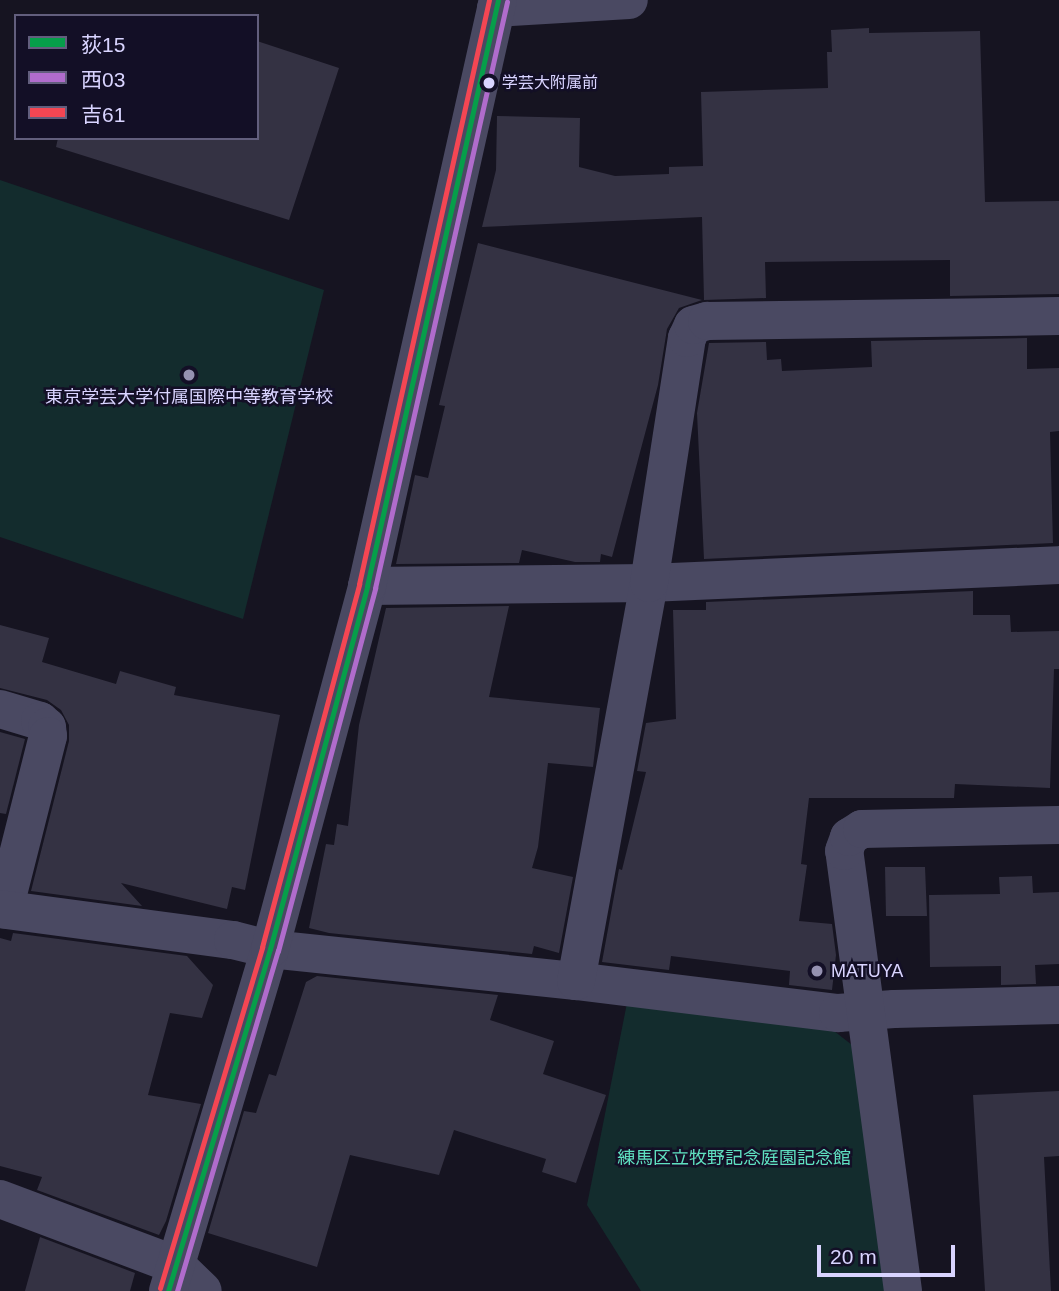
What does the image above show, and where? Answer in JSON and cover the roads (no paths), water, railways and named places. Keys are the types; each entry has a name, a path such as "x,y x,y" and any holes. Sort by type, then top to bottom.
{"street":[{"path":"172,1278 270,949 367,586 497,4 629,0"},
{"path":"576,981 649,583 687,338 693,325 707,321 1059,316"},
{"path":"367,586 649,583 1059,565"},
{"path":"0,709 40,721 47,727 48,736 2,910 233,940 270,949 576,981 838,1013 1059,1005"},
{"path":"903,1291 844,851 849,837 862,829 1059,825"},
{"path":"0,1199 203,1291"}],"place":[{"name":"学芸大附属前","path":"489,83"},
{"name":"東京学芸大学付属国際中等教育学校","path":"189,375"},
{"name":"MATUYA","path":"817,971"}],"park label":[{"name":"練馬区立牧野記念庭園記念館","path":"734,1158"}]}
